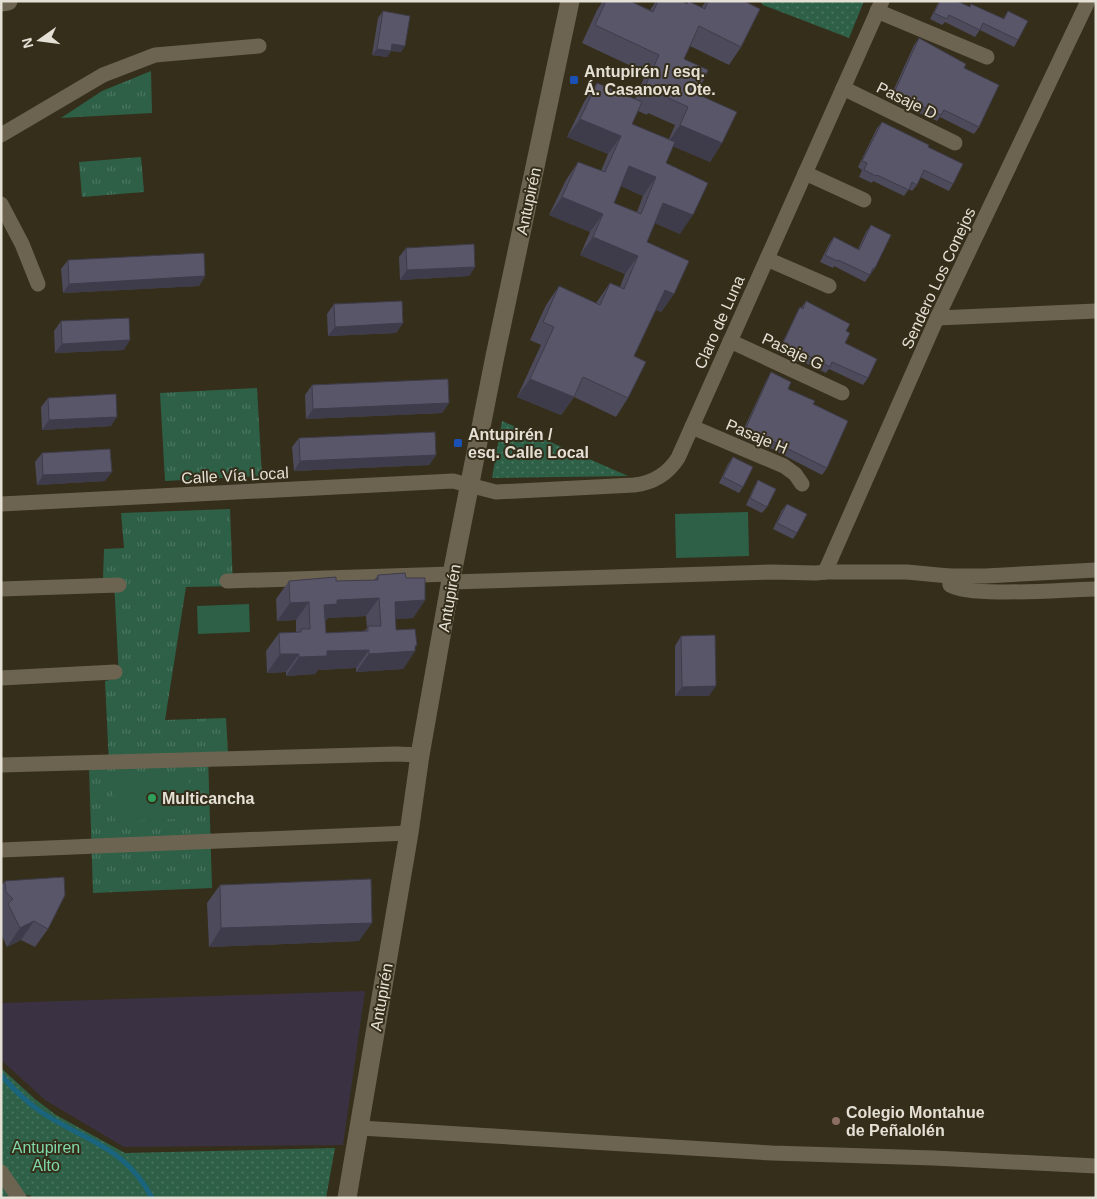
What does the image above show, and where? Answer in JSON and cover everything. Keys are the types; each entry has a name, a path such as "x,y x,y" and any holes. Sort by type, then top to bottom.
{"street":[{"path":"1,2 8,1"},
{"name":"Antupirén","path":"347,1198 409,832 420,755 452,578 495,356 570,1"},
{"name":"Sendero Los Conejos","path":"825,572 937,318 1088,1"},
{"path":"879,6 988,57"},
{"name":"Claro de Luna","path":"471,485 496,492 643,484 661,476 673,465 692,427 879,6"},
{"path":"1,135 103,75 155,55 259,46"},
{"name":"Pasaje D","path":"843,88 955,143"},
{"path":"805,172 864,200"},
{"path":"1,204 22,244 38,284"},
{"path":"767,259 829,286"},
{"path":"937,318 1096,311"},
{"name":"Pasaje G","path":"730,341 842,393"},
{"name":"Pasaje H","path":"692,427 784,466 795,474 802,484"},
{"name":"Calle Vía Local","path":"1,504 453,481 471,485"},
{"path":"227,581 771,572 907,572 949,576 985,576 1096,570"},
{"path":"949,576 950,585 956,588 984,592 1096,589"},
{"path":"1,589 119,585"},
{"path":"1,678 115,672"},
{"path":"1,765 420,755"},
{"path":"1,850 409,832"},
{"path":"360,1128 772,1153 1096,1166"},
{"path":"1,1172 19,1198"}],"shaded area":[{"path":"365,991 343,1145 124,1147 45,1100 1,1060 1,1003"}],"green space":[{"path":"760,1 864,1 849,38 763,5"},
{"path":"151,71 152,113 61,118 102,91"},
{"path":"141,157 144,192 82,197 79,162"},
{"path":"257,388 262,476 165,481 160,393"},
{"path":"502,421 628,476 492,478"},
{"path":"230,509 233,586 186,587 165,720 226,718 228,753 208,754 212,888 93,893 89,768 109,765 105,681 119,678 114,580 103,579 104,549 124,548 121,513"},
{"path":"748,512 749,556 676,558 675,514"},
{"path":"249,604 250,632 198,634 197,606"},
{"name":"Multicancha","path":"189,775 191,818 115,822 113,779"},
{"name":"Antupiren Alto","path":"1,1068 56,1115 125,1153 335,1148 326,1198 32,1198 30,1195 1,1197"}],"building":[{"path":"606,1 630,1 653,12 658,1 682,1 687,4 688,1 705,9 708,1 744,1 760,9 741,47 699,26 684,59 708,70 697,94 737,112 722,143 680,125 688,107 644,89 659,55 595,25"},
{"path":"940,1 957,1 970,7 971,4 1004,19 1008,11 1028,21 1018,40 983,23 980,30 949,15 947,19 934,13"},
{"path":"383,11 410,16 405,46 392,44 391,51 377,49"},
{"path":"919,38 966,64 964,68 999,85 979,127 944,110 941,115 894,93"},
{"path":"597,83 642,102 632,124 675,142 666,163 708,183 693,215 663,203 647,242 689,261 674,294 665,290 634,356 646,362 628,398 583,377 574,397 530,379 554,327 543,322 559,286 600,305 610,283 624,289 638,256 593,237 603,214 562,197 578,162 605,172 621,136 580,119","holes":["629,166 656,177 641,214 614,203"]},
{"path":"882,122 963,164 953,184 924,170 917,185 912,182 909,190 864,170 867,163 862,161"},
{"path":"871,225 891,235 870,275 825,255 834,237 859,250"},
{"path":"474,244 475,267 407,270 406,248"},
{"path":"204,253 205,276 69,284 68,260"},
{"path":"402,301 403,323 335,327 334,304"},
{"path":"806,301 850,324 846,331 850,333 845,343 877,359 868,378 832,362 830,367 782,345 800,307 803,309"},
{"path":"129,318 130,340 62,344 61,321"},
{"path":"771,372 791,382 788,389 815,401 813,404 848,421 827,468 766,438 765,440 745,430"},
{"path":"448,379 449,403 313,409 312,385"},
{"path":"116,394 117,417 49,420 48,398"},
{"path":"435,432 436,455 300,461 299,438"},
{"path":"110,449 112,472 43,475 42,453"},
{"path":"733,457 753,467 743,487 723,477"},
{"path":"758,480 776,489 767,507 750,498"},
{"path":"787,504 807,514 797,533 777,523"},
{"path":"405,573 406,578 425,578 425,600 395,602 396,630 415,629 417,645 415,646 415,651 369,654 369,650 327,651 327,656 299,657 299,654 280,654 279,633 301,632 301,629 310,629 309,602 290,603 289,581 336,577 336,581 378,580 378,575","holes":["379,598 381,626 368,626 368,631 326,633 324,605 337,604 337,600"]},
{"path":"715,635 716,686 682,687 681,636"},
{"path":"64,877 65,895 48,929 34,921 20,928 8,904 13,899 6,892 5,881"},
{"path":"371,879 372,923 221,928 220,885"}],"waterway":[{"path":"1,1075 20,1095 41,1112 103,1146 117,1156 141,1181 152,1198"}],"place":[{"name":"Antupirén / esq. Á. Casanova Ote.","path":"574,80"},
{"name":"Antupirén / esq. Calle Local","path":"458,443"},
{"name":"Multicancha","path":"152,798"},
{"name":"Colegio Montahue de Peñalolén","path":"836,1121"}]}
